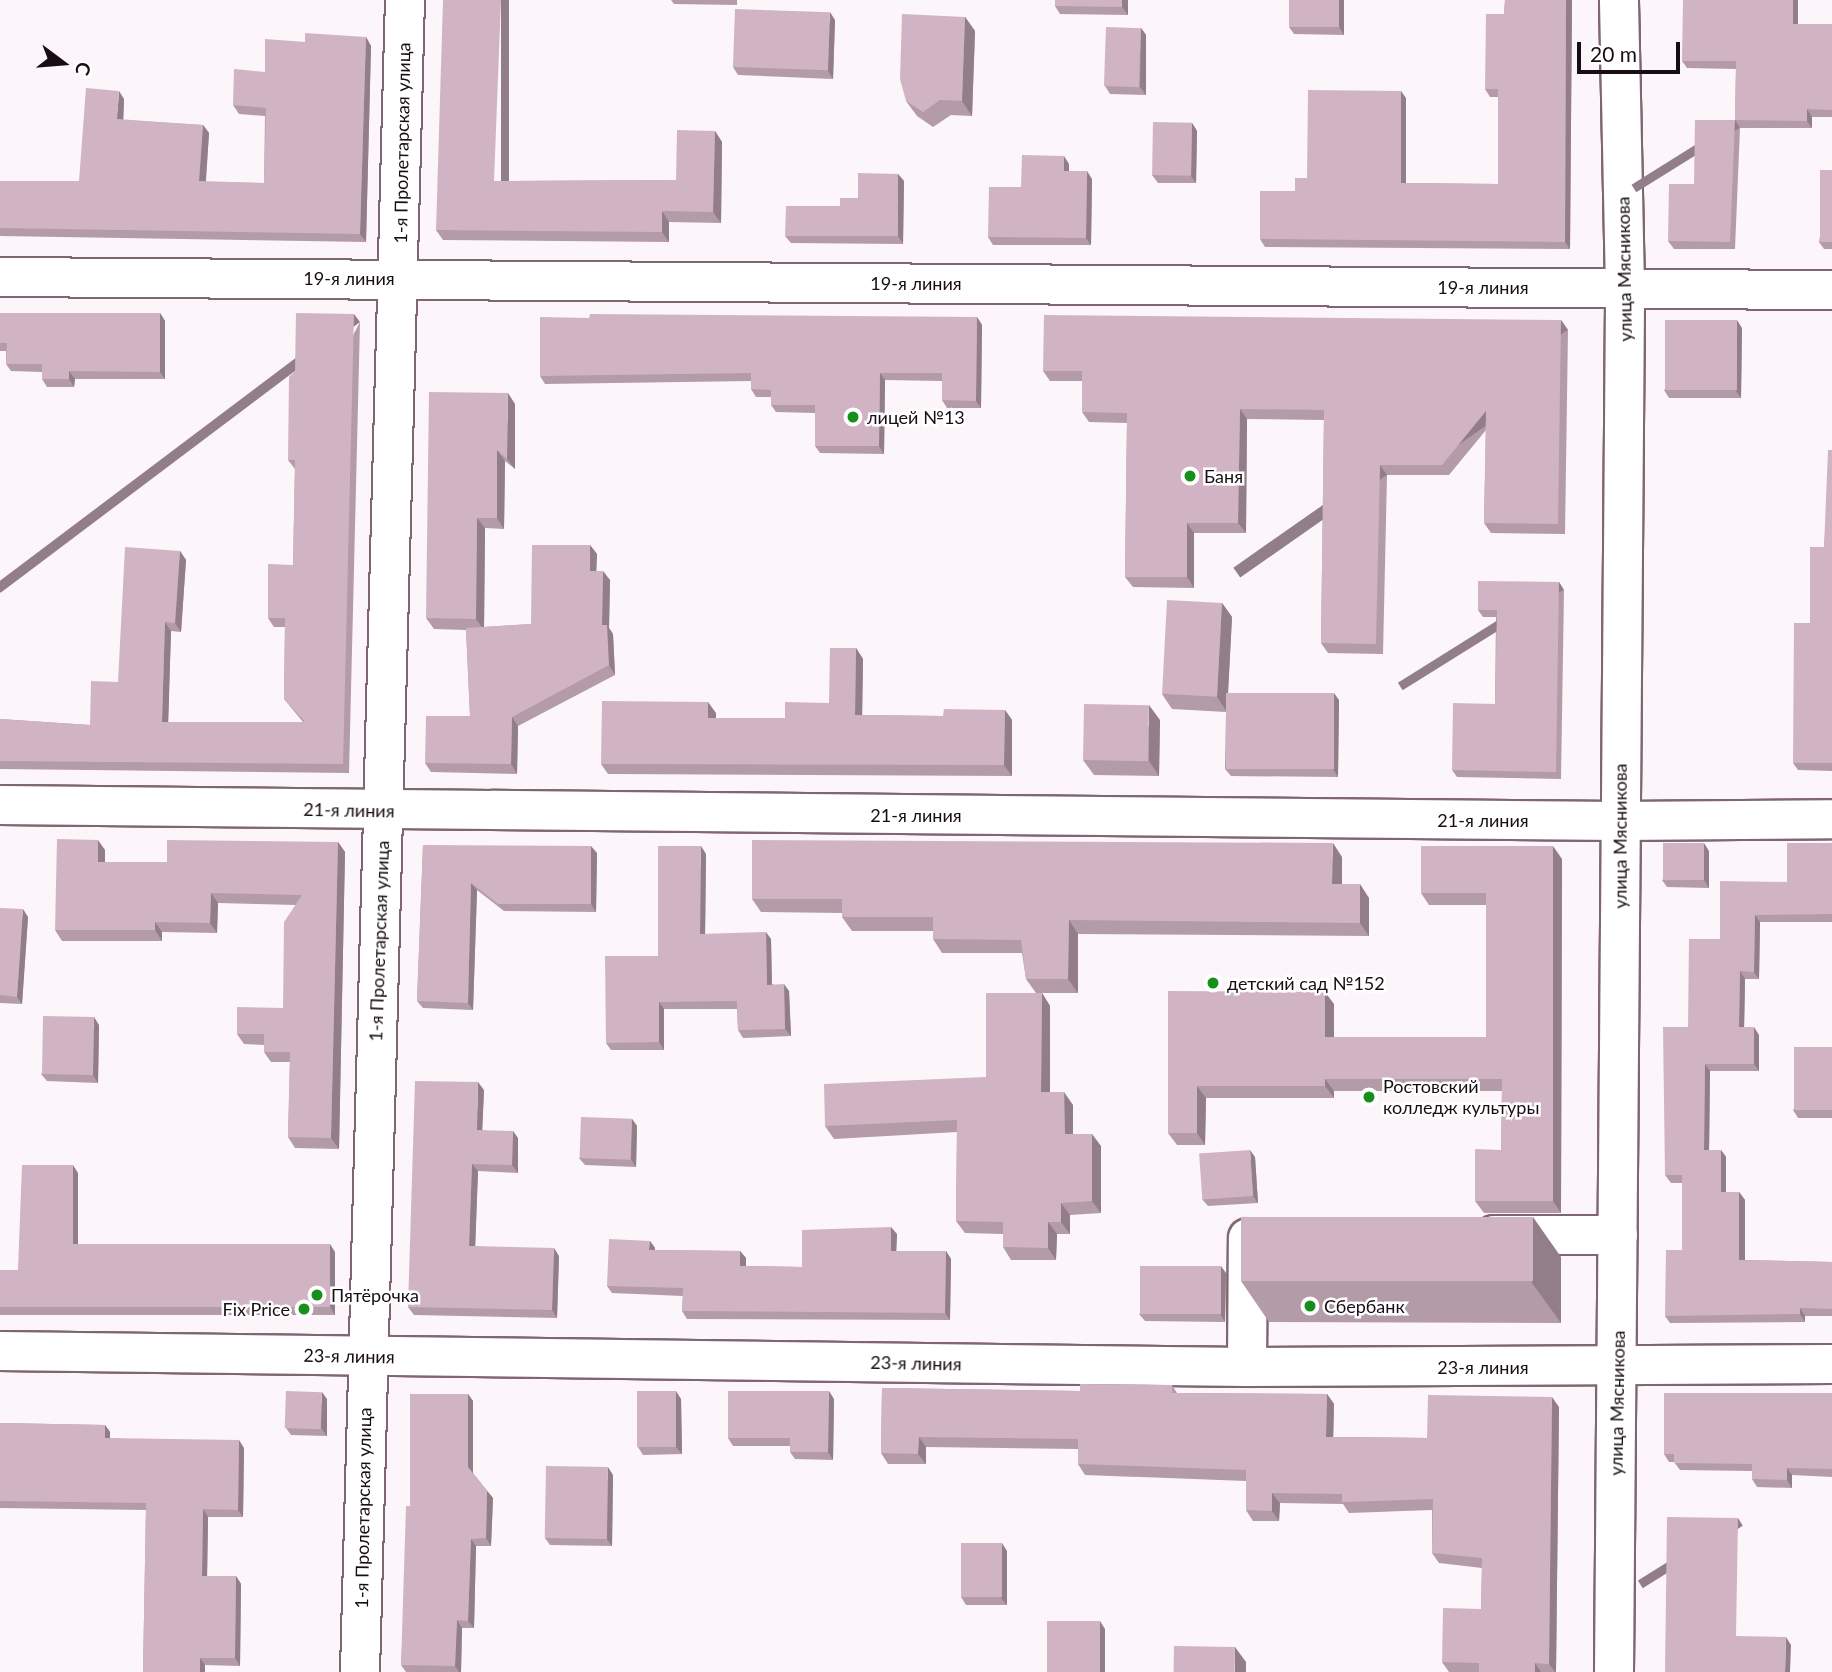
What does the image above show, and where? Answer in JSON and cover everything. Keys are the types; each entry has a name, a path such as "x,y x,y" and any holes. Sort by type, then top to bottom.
{"street":[{"name":"1-я Пролетарская улица","path":"360,1672 366,1356 400,278 405,0"},
{"name":"улица Мясникова","path":"1614,1672 1625,288 1619,0"},
{"name":"19-я линия","path":"0,277 1832,290"},
{"name":"21-я линия","path":"0,805 383,811 1620,821 1832,819"},
{"path":"1247,1367 1248,1235 1289,1235"},
{"path":"1454,1235 1618,1235"},
{"name":"23-я линия","path":"0,1351 1247,1367 1832,1364"}],"building":[{"path":"443,0 501,0 494,181 676,180 677,130 715,131 713,212 662,211 662,232 436,230"},
{"path":"1055,0 1122,0 1122,7 1055,6"},
{"path":"1289,0 1339,0 1339,27 1289,27"},
{"path":"1505,0 1566,0 1565,242 1260,239 1260,191 1295,191 1295,178 1307,178 1308,90 1401,91 1401,183 1498,184 1498,89 1485,89 1486,14 1504,14"},
{"path":"1683,0 1793,0 1793,24 1832,24 1832,110 1807,109 1807,121 1735,120 1736,61 1682,61"},
{"path":"735,9 830,12 828,70 733,67"},
{"path":"902,14 965,17 962,101 940,100 923,112 906,101 900,79"},
{"path":"1106,27 1141,28 1139,87 1104,86"},
{"path":"305,33 366,37 360,234 0,228 0,181 79,181 86,88 119,91 117,119 203,125 199,181 264,183 266,108 233,105 234,69 265,72 265,39 305,42"},
{"path":"1695,120 1735,120 1730,242 1668,241 1669,184 1694,184"},
{"path":"1153,122 1192,123 1191,176 1152,175"},
{"path":"1022,155 1064,156 1064,171 1087,171 1086,238 988,237 989,187 1021,187"},
{"path":"1820,170 1832,170 1832,242 1820,242"},
{"path":"858,173 898,174 898,236 785,236 786,206 840,206 840,198 858,198"},
{"path":"0,313 160,313 160,372 69,371 69,379 42,379 42,364 6,364 7,343 0,343"},
{"path":"296,313 354,314 343,764 0,761 0,719 90,725 91,681 118,682 125,547 180,551 175,623 165,622 162,722 305,722 284,699 285,618 268,618 268,564 293,565 295,460 288,460 289,377 295,371"},
{"path":"590,314 977,317 976,401 942,400 942,373 880,373 879,446 815,446 815,405 771,405 771,390 751,389 751,373 540,376 540,317 589,318"},
{"path":"1044,315 1561,320 1558,524 1484,523 1486,411 1442,465 1380,465 1376,644 1321,643 1324,410 1240,409 1238,523 1187,523 1187,577 1125,577 1127,413 1082,412 1082,371 1043,371"},
{"path":"1665,320 1737,320 1737,390 1665,390"},
{"path":"429,392 508,393 507,459 497,450 497,518 477,518 476,619 426,618"},
{"path":"1828,450 1832,450 1832,763 1793,763 1794,623 1810,623 1810,547 1824,547"},
{"path":"532,545 590,545 590,571 603,571 602,625 607,625 609,665 512,717 511,764 425,763 426,716 470,716 466,628 531,624"},
{"path":"1478,581 1559,582 1556,772 1452,770 1453,703 1495,704 1497,610 1478,610"},
{"path":"1167,600 1222,603 1217,697 1162,694"},
{"path":"830,648 856,648 855,715 943,716 944,709 1005,710 1004,765 601,764 602,701 708,702 708,718 785,718 785,702 829,703"},
{"path":"1226,693 1334,693 1334,769 1226,769"},
{"path":"1084,704 1149,705 1148,761 1083,760"},
{"path":"57,839 98,840 98,862 167,862 167,840 338,842 331,1138 288,1137 290,1052 264,1052 264,1034 237,1034 237,1007 283,1008 284,922 302,895 211,893 210,923 155,922 155,930 55,930"},
{"path":"752,840 1333,843 1332,884 1360,884 1360,923 1069,920 1068,979 1026,979 1021,940 933,939 933,917 842,917 842,899 752,899"},
{"path":"1663,843 1704,843 1704,880 1663,880"},
{"path":"1787,843 1832,843 1832,914 1755,915 1754,972 1740,971 1739,1027 1754,1027 1754,1064 1705,1064 1704,1150 1721,1150 1721,1192 1739,1192 1739,1260 1832,1262 1832,1309 1800,1308 1800,1314 1665,1316 1666,1250 1682,1250 1682,1175 1665,1175 1663,1027 1688,1027 1689,939 1720,939 1720,881 1787,882"},
{"path":"423,845 591,846 591,904 498,904 471,883 468,1003 417,1001"},
{"path":"658,846 701,846 700,934 766,932 767,985 784,984 785,1029 738,1030 737,1001 659,1002 659,1042 606,1043 605,956 658,956"},
{"path":"1421,846 1553,846 1553,1201 1475,1201 1475,1149 1501,1150 1502,1079 1325,1079 1325,1086 1197,1086 1197,1133 1168,1133 1168,991 1325,992 1325,1037 1486,1037 1486,893 1421,893"},
{"path":"0,908 23,909 17,997 0,995"},
{"path":"986,993 1042,993 1041,1092 1064,1092 1065,1134 1092,1134 1092,1201 1061,1203 1061,1222 1048,1222 1048,1248 1003,1247 1003,1222 956,1221 957,1120 825,1126 824,1084 986,1077"},
{"path":"43,1016 94,1017 93,1075 42,1074"},
{"path":"1794,1047 1832,1047 1832,1110 1794,1110"},
{"path":"415,1081 478,1082 477,1130 513,1131 512,1165 472,1164 469,1246 554,1248 552,1310 408,1307"},
{"path":"581,1117 632,1119 631,1160 580,1158"},
{"path":"1250,1150 1253,1196 1202,1199 1199,1154"},
{"path":"22,1165 73,1165 73,1244 330,1244 330,1307 0,1307 0,1270 18,1270"},
{"path":"1241,1217 1533,1217 1533,1281 1241,1281"},
{"path":"891,1227 891,1251 946,1251 945,1313 682,1311 683,1288 607,1286 609,1239 650,1241 649,1250 740,1251 740,1266 802,1267 802,1230"},
{"path":"1140,1266 1221,1266 1221,1314 1140,1314"},
{"path":"1080,1384 1172,1385 1172,1393 1327,1394 1326,1437 1427,1438 1428,1395 1552,1397 1549,1664 1535,1663 1535,1672 1479,1672 1479,1663 1442,1662 1443,1608 1481,1609 1482,1558 1432,1553 1433,1499 1342,1502 1342,1494 1272,1493 1272,1511 1246,1510 1246,1470 1078,1464 1078,1439 919,1437 918,1454 881,1453 882,1388 1080,1391"},
{"path":"286,1391 322,1392 321,1429 285,1428"},
{"path":"637,1391 676,1391 676,1447 637,1447"},
{"path":"728,1391 829,1391 828,1452 790,1452 790,1438 728,1438"},
{"path":"1664,1393 1832,1393 1832,1469 1787,1468 1787,1480 1752,1479 1752,1464 1674,1463 1674,1454 1664,1454"},
{"path":"410,1394 468,1394 468,1467 487,1491 486,1538 471,1539 468,1621 457,1620 455,1666 401,1665 406,1506 410,1506"},
{"path":"0,1423 105,1425 105,1438 239,1440 238,1510 203,1509 202,1576 236,1576 235,1658 200,1658 200,1672 143,1672 146,1503 0,1501"},
{"path":"546,1466 608,1467 607,1539 545,1538"},
{"path":"1667,1517 1738,1518 1736,1636 1786,1637 1785,1672 1665,1672"},
{"path":"961,1543 1002,1543 1002,1597 961,1597"},
{"path":"1047,1621 1100,1621 1100,1672 1047,1672"},
{"path":"1174,1646 1235,1647 1235,1672 1174,1672"}],"place":[{"name":"лицей №13","path":"853,417"},
{"name":"Баня","path":"1190,476"},
{"name":"детский сад №152","path":"1213,983"},
{"name":"Ростовский колледж культуры","path":"1369,1097"},
{"name":"Пятёрочка","path":"317,1295"},
{"name":"Сбербанк","path":"1310,1306"},
{"name":"Fix Price","path":"304,1309"}]}
